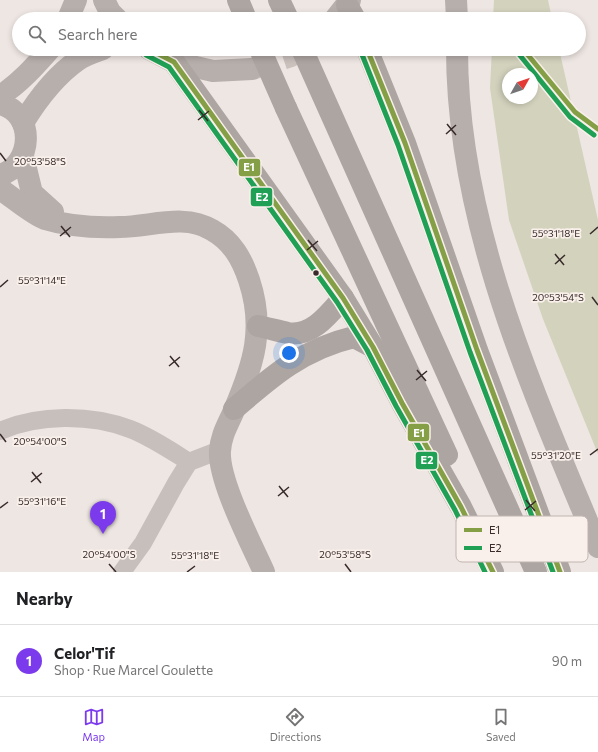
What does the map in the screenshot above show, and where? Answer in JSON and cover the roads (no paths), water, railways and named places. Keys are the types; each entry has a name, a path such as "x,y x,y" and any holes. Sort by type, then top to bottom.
{"highway":[{"path":"238,0 243,12"},
{"path":"279,0 285,12"},
{"path":"263,56 474,516"},
{"path":"305,56 511,516"},
{"path":"370,56 405,143 477,350 539,516"},
{"path":"174,62 343,298 373,347 402,403 465,516"},
{"path":"258,326 289,333 305,333 320,323 343,298"},
{"path":"234,409 277,373 312,352 331,343 354,337 373,347"},
{"path":"488,562 493,572"},
{"path":"495,562 500,572"},
{"path":"532,562 536,572"},
{"path":"556,562 560,572"}],"main road":[{"path":"71,12 76,0"},
{"path":"104,0 110,12"},
{"path":"0,96 12,88 44,56"},
{"path":"23,122 35,103 56,80 78,60 87,56"},
{"path":"162,56 174,62 213,71 252,69"},
{"path":"457,56 457,81 468,171 498,292 560,456 585,516"},
{"path":"0,104 14,112 23,122 26,134 26,145 23,156 16,166 0,175"},
{"path":"23,156 32,193 46,207 70,224"},
{"path":"0,188 44,219 70,224 120,227 169,221 200,225 211,229 229,242 240,259 252,289 256,306 258,326 251,364 234,409 223,431 220,450 220,465 225,481 264,572"},
{"path":"588,523 598,547"}],"street":[{"path":"0,431 32,421 72,419 103,422 129,429 153,440 189,462"},
{"path":"122,572 144,543 189,462 220,450"}],"tunnel":[{"path":"252,69 291,56"}],"place":[{"name":"Celor'Tif","path":"103,534"}]}
